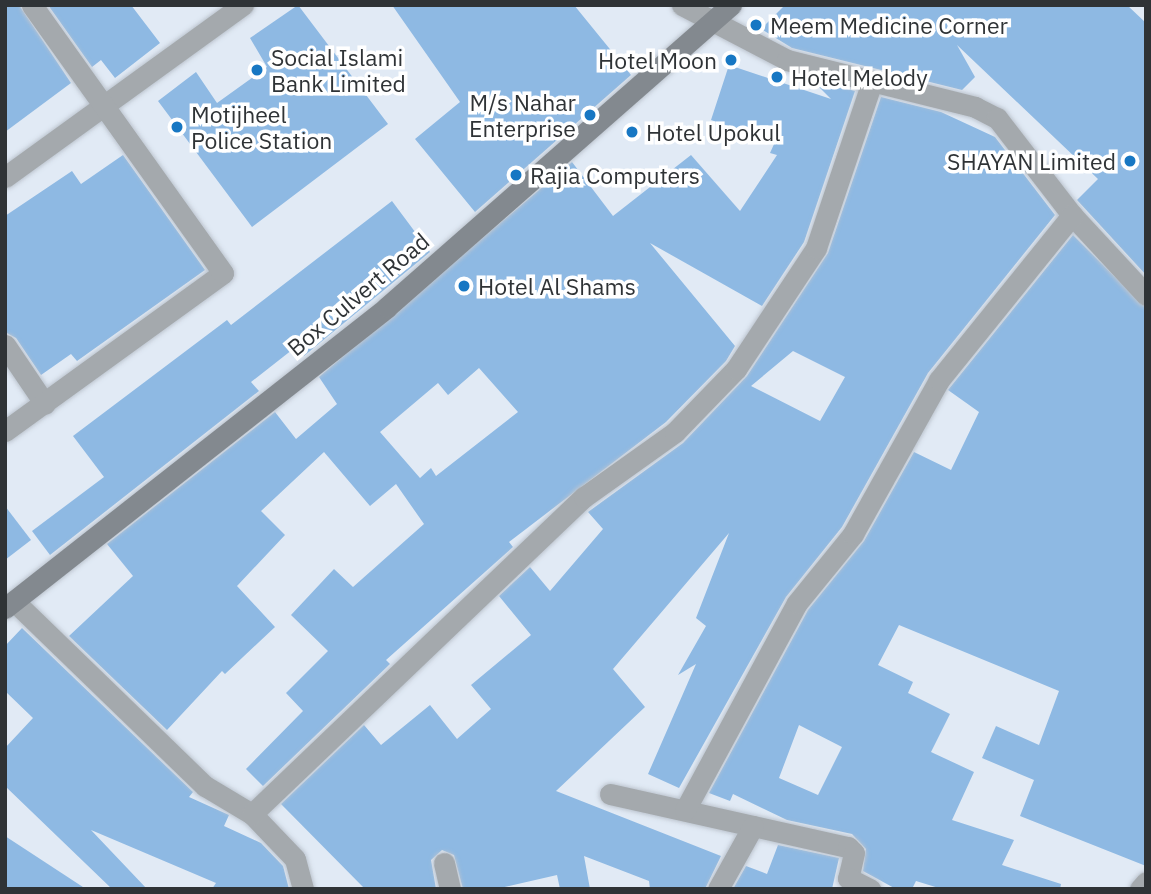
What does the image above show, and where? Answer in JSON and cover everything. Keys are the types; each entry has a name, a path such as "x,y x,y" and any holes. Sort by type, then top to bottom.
{"street":[{"path":"5,430 45,404 223,274 32,5"},
{"path":"5,177 107,108 243,5"},
{"path":"682,5 710,24 787,60 975,107 998,118 1072,215 1146,295"},
{"name":"Box Culvert Road","path":"10,605 387,307 731,5"},
{"path":"252,814 584,497 675,432 736,369 816,248 872,82"},
{"path":"685,810 797,604 853,534 939,380 1072,215"},
{"path":"5,345 45,404"},
{"path":"10,605 205,786 252,814 295,859 303,889"},
{"path":"610,794 853,849 848,878 870,889"},
{"path":"718,889 753,826"},
{"path":"444,863 450,889"},
{"path":"1140,889 1146,882"}],"building":[{"path":"5,5 19,5 71,83 5,132"},
{"path":"48,5 131,5 160,43 115,78 101,60 92,67"},
{"path":"298,5 388,124 252,227 158,101 196,72 217,103 267,67 250,38"},
{"path":"392,5 574,5 631,75 475,212 415,139 460,102"},
{"path":"785,5 1127,5 1146,23 1146,275 1077,200 1098,179 957,45 975,77 962,90 792,48 761,29"},
{"path":"729,65 831,99 812,80 855,91 804,242 762,306 650,243 735,346 726,361 666,422 509,542 513,547 386,660 390,664 263,786 246,769 303,711 286,693 328,651 291,615 334,569 353,587 424,524 396,484 370,506 324,452 261,511 285,535 237,586 275,627 225,674 222,671 167,730 69,636 133,576 107,544 275,412 296,439 337,404 319,377 572,162 613,216 691,155 740,211 777,155 770,153 775,142 711,120","holes":["479,368 518,412 436,476 431,468 420,478 380,432 438,383 448,395"]},
{"path":"881,97 941,112 995,137 1055,215 928,373 842,527 786,597 679,788 648,774 696,664 678,675 706,626 696,618 729,533 613,669 645,707 556,791 721,856 705,889 650,889 649,881 584,856 590,889 560,889 557,875 496,889 463,889 454,855 442,850 431,860 436,889 365,889 281,804 364,725 381,745 430,705 457,739 491,709 471,685 531,635 499,596 530,567 550,591 603,529 588,512 683,443 747,376 828,253","holes":["793,351 845,377 820,421 751,386"]},
{"path":"123,155 205,270 77,361 71,354 41,375 16,338 5,332 5,216 72,171 81,184"},
{"path":"392,201 430,252 304,356 297,346 251,382 259,391 50,555 32,531 104,477 73,436 227,320 231,325"},
{"path":"1073,235 1146,308 1146,866 1020,816 1034,780 982,758 996,726 1039,745 1059,691 899,625 878,665 913,682 908,693 950,714 931,752 974,772 952,820 1014,840 1002,865 1061,884 1060,889 942,889 916,881 912,889 896,889 863,871 866,849 852,834 787,820 733,794 730,801 709,793 808,610 864,541 914,452 951,470 979,412 948,390","holes":["799,725 842,747 818,795 779,778"]},
{"path":"5,506 31,540 5,560"},
{"path":"22,628 193,792 189,797 229,815 224,826 261,843 283,866 289,889 212,889 216,883 91,830 147,889 112,889 5,786 5,748 33,718 5,691 5,646"},
{"path":"5,836 86,889 5,889"},
{"path":"778,845 839,858 832,889 733,889 746,866 767,874"}],"place":[{"name":"Meem Medicine Corner","path":"756,25"},
{"name":"Hotel Moon","path":"731,60"},
{"name":"Social Islami Bank Limited","path":"257,70"},
{"name":"Hotel Melody","path":"777,77"},
{"name":"M/s Nahar Enterprise","path":"590,115"},
{"name":"Motijheel Police Station","path":"177,127"},
{"name":"Hotel Upokul","path":"632,132"},
{"name":"SHAYAN Limited","path":"1130,161"},
{"name":"Rajia Computers","path":"516,175"},
{"name":"Hotel Al Shams","path":"464,286"}]}
